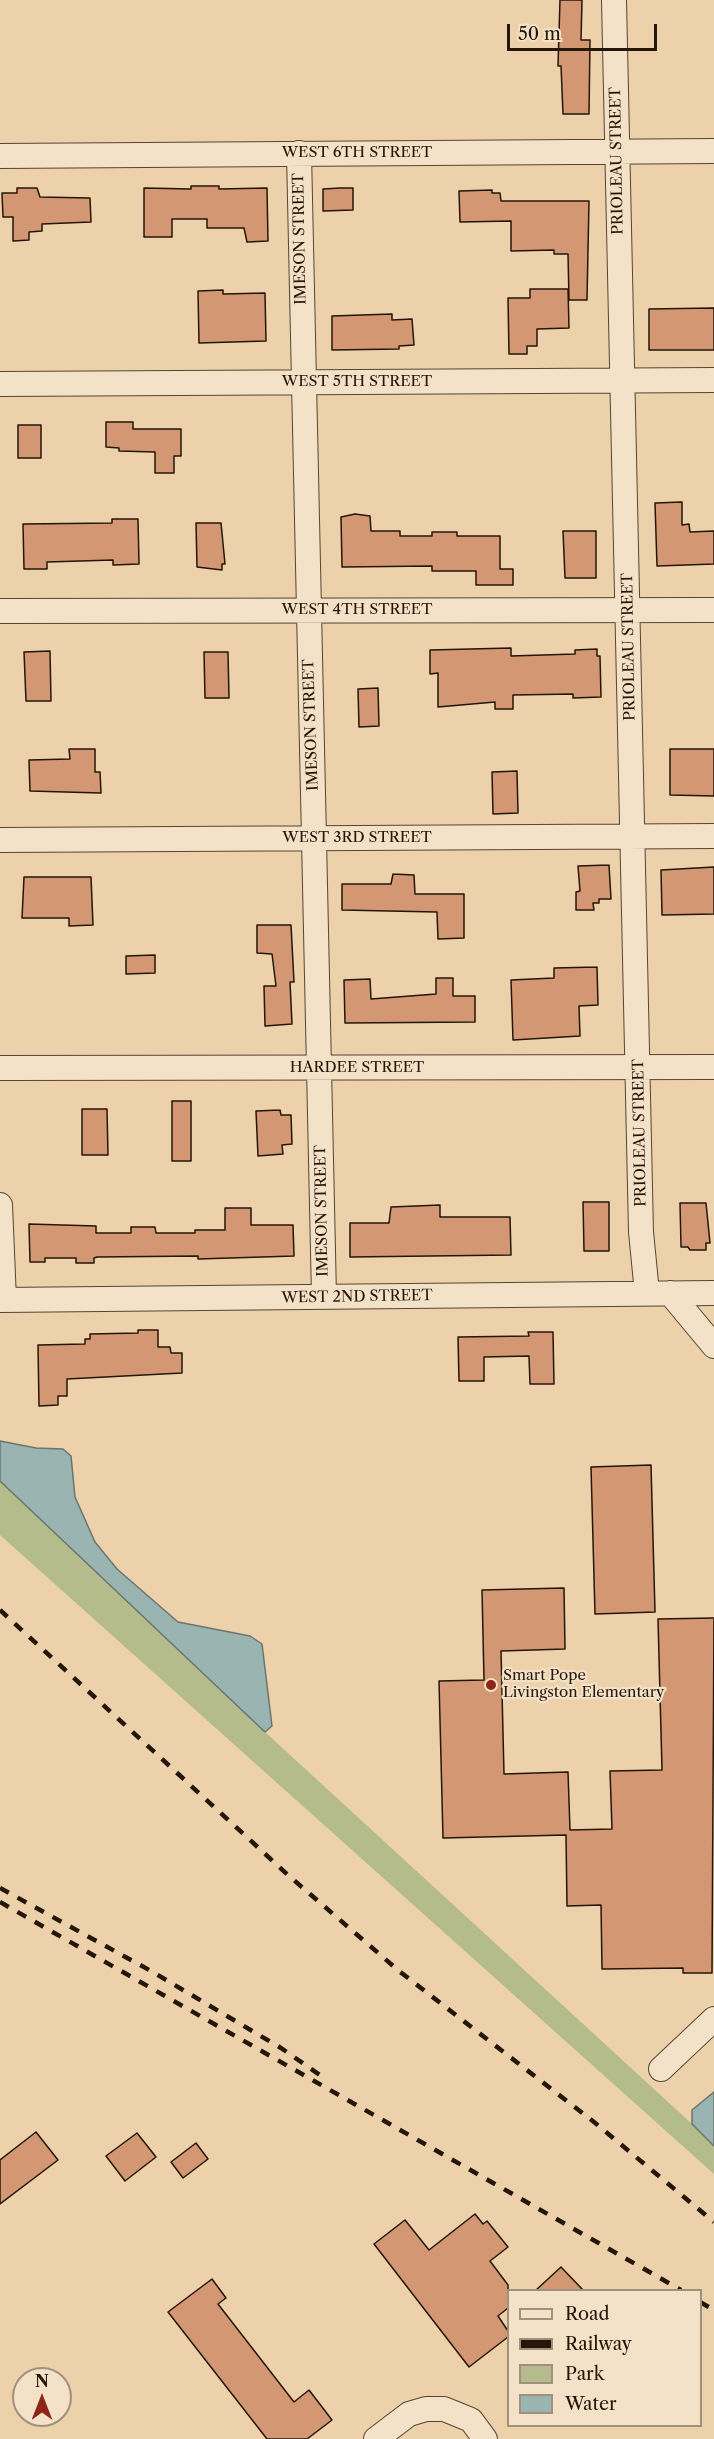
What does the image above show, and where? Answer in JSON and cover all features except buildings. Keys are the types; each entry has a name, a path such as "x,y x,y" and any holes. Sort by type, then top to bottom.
{"street":[{"name":"PRIOLEAU STREET","path":"614,0 641,1232 658,1293"},
{"name":"WEST 6TH STREET","path":"0,156 714,151"},
{"name":"IMESON STREET","path":"299,153 302,382 324,1297"},
{"name":"WEST 5TH STREET","path":"0,384 714,380"},
{"name":"WEST 4TH STREET","path":"0,611 714,610"},
{"name":"WEST 3RD STREET","path":"0,840 714,836"},
{"name":"HARDEE STREET","path":"0,1068 714,1067"},
{"path":"0,1205 2,1300"},
{"path":"658,1293 714,1346"},
{"name":"WEST 2ND STREET","path":"2,1300 714,1293"},
{"path":"661,2069 714,2019"},
{"path":"376,2439 409,2414 426,2409 444,2409 471,2420 485,2439"}],"green space":[{"path":"0,1481 265,1732 692,2124 714,2146 714,2174 0,1535"}],"water":[{"path":"0,1441 36,1448 63,1449 71,1456 75,1497 95,1542 117,1569 178,1622 250,1636 262,1644 272,1726 265,1732 0,1481"},
{"path":"714,2092 714,2146 692,2124 692,2110"}],"railway":[{"path":"0,1610 288,1875 399,1971 594,2122 714,2222"},
{"path":"0,1888 151,1971 281,2048 324,2078"},
{"path":"0,1902 679,2289"},
{"path":"702,2303 714,2310"}],"place":[{"name":"Smart Pope Livingston Elementary","path":"491,1685"}]}
